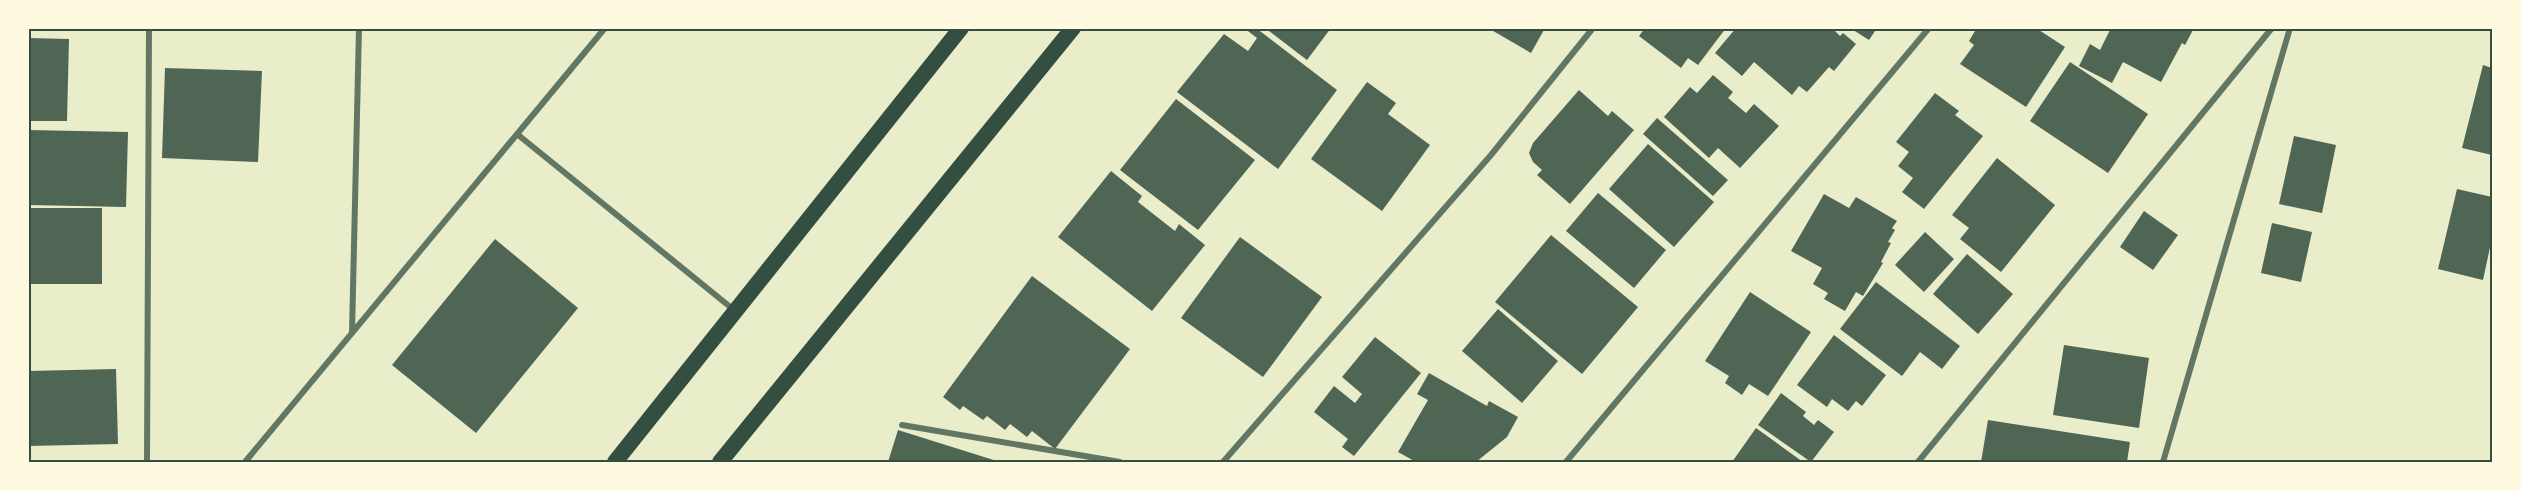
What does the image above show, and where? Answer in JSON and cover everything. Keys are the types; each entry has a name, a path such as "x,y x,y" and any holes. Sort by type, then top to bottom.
{"highway":[{"path":"615,462 961,28"},
{"path":"720,462 1073,28"}],"street":[{"path":"147,462 150,28"},
{"path":"352,333 359,28"},
{"path":"244,462 605,28"},
{"path":"1223,462 1491,155 1593,28"},
{"path":"1566,462 1929,28"},
{"path":"1918,462 2272,28"},
{"path":"2163,462 2290,28"},
{"path":"517,135 736,312"},
{"path":"902,425 1120,462"}],"building":[{"path":"1244,28 1256,28 1337,90 1278,169 1177,92 1224,34 1248,51 1257,38"},
{"path":"1265,28 1331,28 1307,60"},
{"path":"1488,28 1545,28 1531,53"},
{"path":"1645,28 1726,28 1698,65 1688,58 1681,68 1639,36"},
{"path":"1736,28 1832,28 1840,36 1843,33 1856,44 1834,71 1829,67 1807,92 1799,86 1792,95 1754,62 1742,76 1715,53"},
{"path":"1850,28 1877,28 1869,40"},
{"path":"1970,28 2040,28 2039,30 2065,47 2026,107 1960,64 1974,45 1969,41 1975,31"},
{"path":"2111,28 2194,28 2185,45 2182,43 2161,82 2123,62 2112,83 2079,66 2090,44 2100,50"},
{"path":"28,38 69,39 67,121 28,121"},
{"path":"2070,62 2148,114 2108,173 2030,121"},
{"path":"2483,65 2492,68 2492,155 2462,148"},
{"path":"165,68 262,71 258,162 162,158"},
{"path":"1713,75 1733,92 1728,98 1746,113 1754,104 1779,126 1740,168 1718,148 1709,158 1664,117 1690,87 1697,93"},
{"path":"1367,82 1396,103 1388,114 1430,145 1382,211 1311,159"},
{"path":"1579,90 1608,116 1612,111 1634,130 1570,204 1537,175 1542,170 1533,162 1529,153 1533,143"},
{"path":"1935,93 1959,111 1955,115 1983,136 1924,209 1902,192 1913,178 1898,166 1909,152 1896,142"},
{"path":"1176,99 1255,160 1198,230 1120,170"},
{"path":"1657,118 1728,180 1713,196 1643,134"},
{"path":"28,130 128,132 126,207 28,205"},
{"path":"2294,136 2336,145 2322,213 2279,204"},
{"path":"1648,144 1714,202 1674,247 1609,189"},
{"path":"1997,158 2055,205 2001,272 1960,239 1969,228 1952,215"},
{"path":"1111,171 1142,196 1138,202 1175,231 1179,224 1205,245 1152,311 1058,237"},
{"path":"2457,189 2492,197 2492,238 2483,280 2438,269"},
{"path":"1598,193 1666,250 1634,288 1566,231"},
{"path":"1824,194 1849,208 1856,197 1897,221 1892,228 1895,230 1888,242 1891,243 1881,262 1883,263 1863,296 1856,292 1845,311 1824,299 1828,293 1813,284 1822,268 1791,251"},
{"path":"28,208 102,208 102,284 28,284"},
{"path":"2144,211 2178,235 2153,270 2120,247"},
{"path":"2272,223 2312,232 2301,282 2261,273"},
{"path":"1925,232 1954,259 1924,292 1895,265"},
{"path":"1551,235 1638,307 1582,374 1495,302"},
{"path":"1240,237 1322,297 1263,377 1181,318"},
{"path":"495,239 578,308 476,433 392,365"},
{"path":"1967,254 2013,294 1978,334 1933,294"},
{"path":"1032,276 1130,349 1055,449 1032,431 1027,437 1010,424 1005,430 987,416 983,420 963,406 960,410 943,397"},
{"path":"1876,282 1960,346 1942,369 1920,352 1902,376 1840,329"},
{"path":"1750,292 1811,332 1768,396 1749,384 1742,395 1725,383 1729,376 1705,361"},
{"path":"1498,309 1558,361 1522,403 1462,351"},
{"path":"1834,335 1886,375 1862,406 1856,401 1848,411 1832,399 1827,407 1797,385"},
{"path":"1375,337 1421,373 1354,456 1342,447 1348,439 1314,412 1334,386 1355,403 1362,394 1342,377"},
{"path":"2064,345 2149,358 2139,428 2053,415"},
{"path":"116,369 118,444 28,446 28,371"},
{"path":"1429,373 1487,406 1489,401 1518,417 1507,437 1476,462 1416,462 1398,452 1428,400 1417,394"},
{"path":"1781,393 1806,412 1803,416 1814,425 1818,420 1834,432 1811,462 1758,425"},
{"path":"1988,420 2130,442 2127,462 1981,462"},
{"path":"1756,428 1803,462 1732,462"},
{"path":"898,430 1000,462 888,462"}]}
